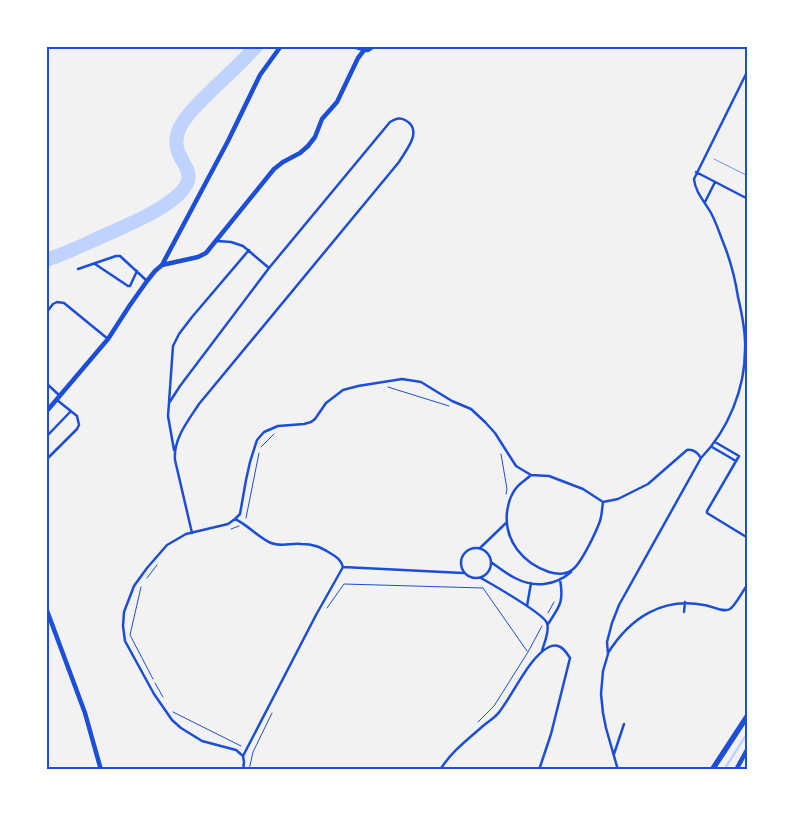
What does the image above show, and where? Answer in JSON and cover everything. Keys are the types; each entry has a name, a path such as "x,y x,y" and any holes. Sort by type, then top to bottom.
{"street":[{"path":"162,266 228,142 260,74 281,46"},
{"path":"352,46 365,49 371,49 374,46"},
{"path":"46,412 108,339 155,271 162,266 198,257 206,253 274,169 308,146 315,137 322,119 337,102 358,58 365,49"},
{"path":"46,608 85,713 101,770"},
{"path":"712,770 748,715"},
{"path":"736,770 748,748"}],"lane":[{"path":"608,654 607,642 619,605 701,458 712,447 728,418 737,397 743,374 745,350 736,286 726,248 712,214 694,186 694,179 748,70"},
{"path":"169,403 269,268 390,122 396,118 403,119 412,125 414,131 413,139 399,162 199,404 186,423 177,440 174,451"},
{"path":"696,172 748,198"},
{"path":"705,202 715,182"},
{"path":"217,241 231,242 243,246 269,268"},
{"path":"192,533 168,416 173,346 179,334 192,317 248,250"},
{"path":"78,270 120,256 147,282"},
{"path":"95,264 128,286 130,286 136,271"},
{"path":"46,313 53,304 57,302 64,303 108,339"},
{"path":"243,756 236,750 202,741 172,720 154,694 125,641 123,626 124,612 134,586 167,545 176,539 192,533 228,524 240,514 246,480 257,440 264,432 278,426 311,422 326,404 343,390 402,379 421,382 452,401 471,409 495,433 516,466 531,475 549,476 584,489 603,502 618,499 648,484 687,450 695,451 701,458"},
{"path":"46,383 71,412 77,416 79,421 77,429 46,460"},
{"path":"46,437 71,412"},
{"path":"715,442 739,456 707,513 748,538"},
{"path":"712,447 736,461"},
{"path":"531,475 517,487 508,504 506,523 511,541 522,556 537,568 556,574 572,570"},
{"path":"491,562 516,578 531,583 544,585 560,579 572,570 593,537 601,519 603,502"},
{"path":"235,519 271,543 317,546 337,558 343,567"},
{"path":"480,548 506,523"},
{"path":"463,573 460,564 462,554 470,548 480,548 488,553 491,562 489,572 481,578"},
{"path":"343,567 463,573 472,578 481,578 527,606 545,620 547,630 542,652"},
{"path":"243,770 243,756 246,748 343,567"},
{"path":"547,624 559,607 562,597 560,579"},
{"path":"527,606 531,583"},
{"path":"618,770 603,713 601,694 603,671 608,654 617,639 647,613 667,605 685,602 728,610 732,608 742,590 748,584"},
{"path":"684,612 685,602"},
{"path":"440,770 456,749 499,712 531,664 542,652 551,646 558,646 565,650 570,658 551,734 539,770"},
{"path":"613,754 624,724"},
{"path":"568,770 576,770"}],"path":[{"path":"384,386 450,406"},
{"path":"229,529 238,527 246,519 260,448 276,432"},
{"path":"501,453 507,488 506,496"},
{"path":"147,578 158,564"},
{"path":"323,613 344,584 483,588 528,652"},
{"path":"141,586 130,635 153,681 163,696"},
{"path":"474,727 494,706 528,652 562,588"},
{"path":"249,770 254,752 274,708"},
{"path":"172,712 246,748"}],"waterway":[{"path":"46,260 145,217 170,202 180,193 187,183 189,175 176,145 180,127 195,107 256,46"},
{"path":"724,770 748,732"}],"tram line":[{"path":"714,159 748,176"}]}
